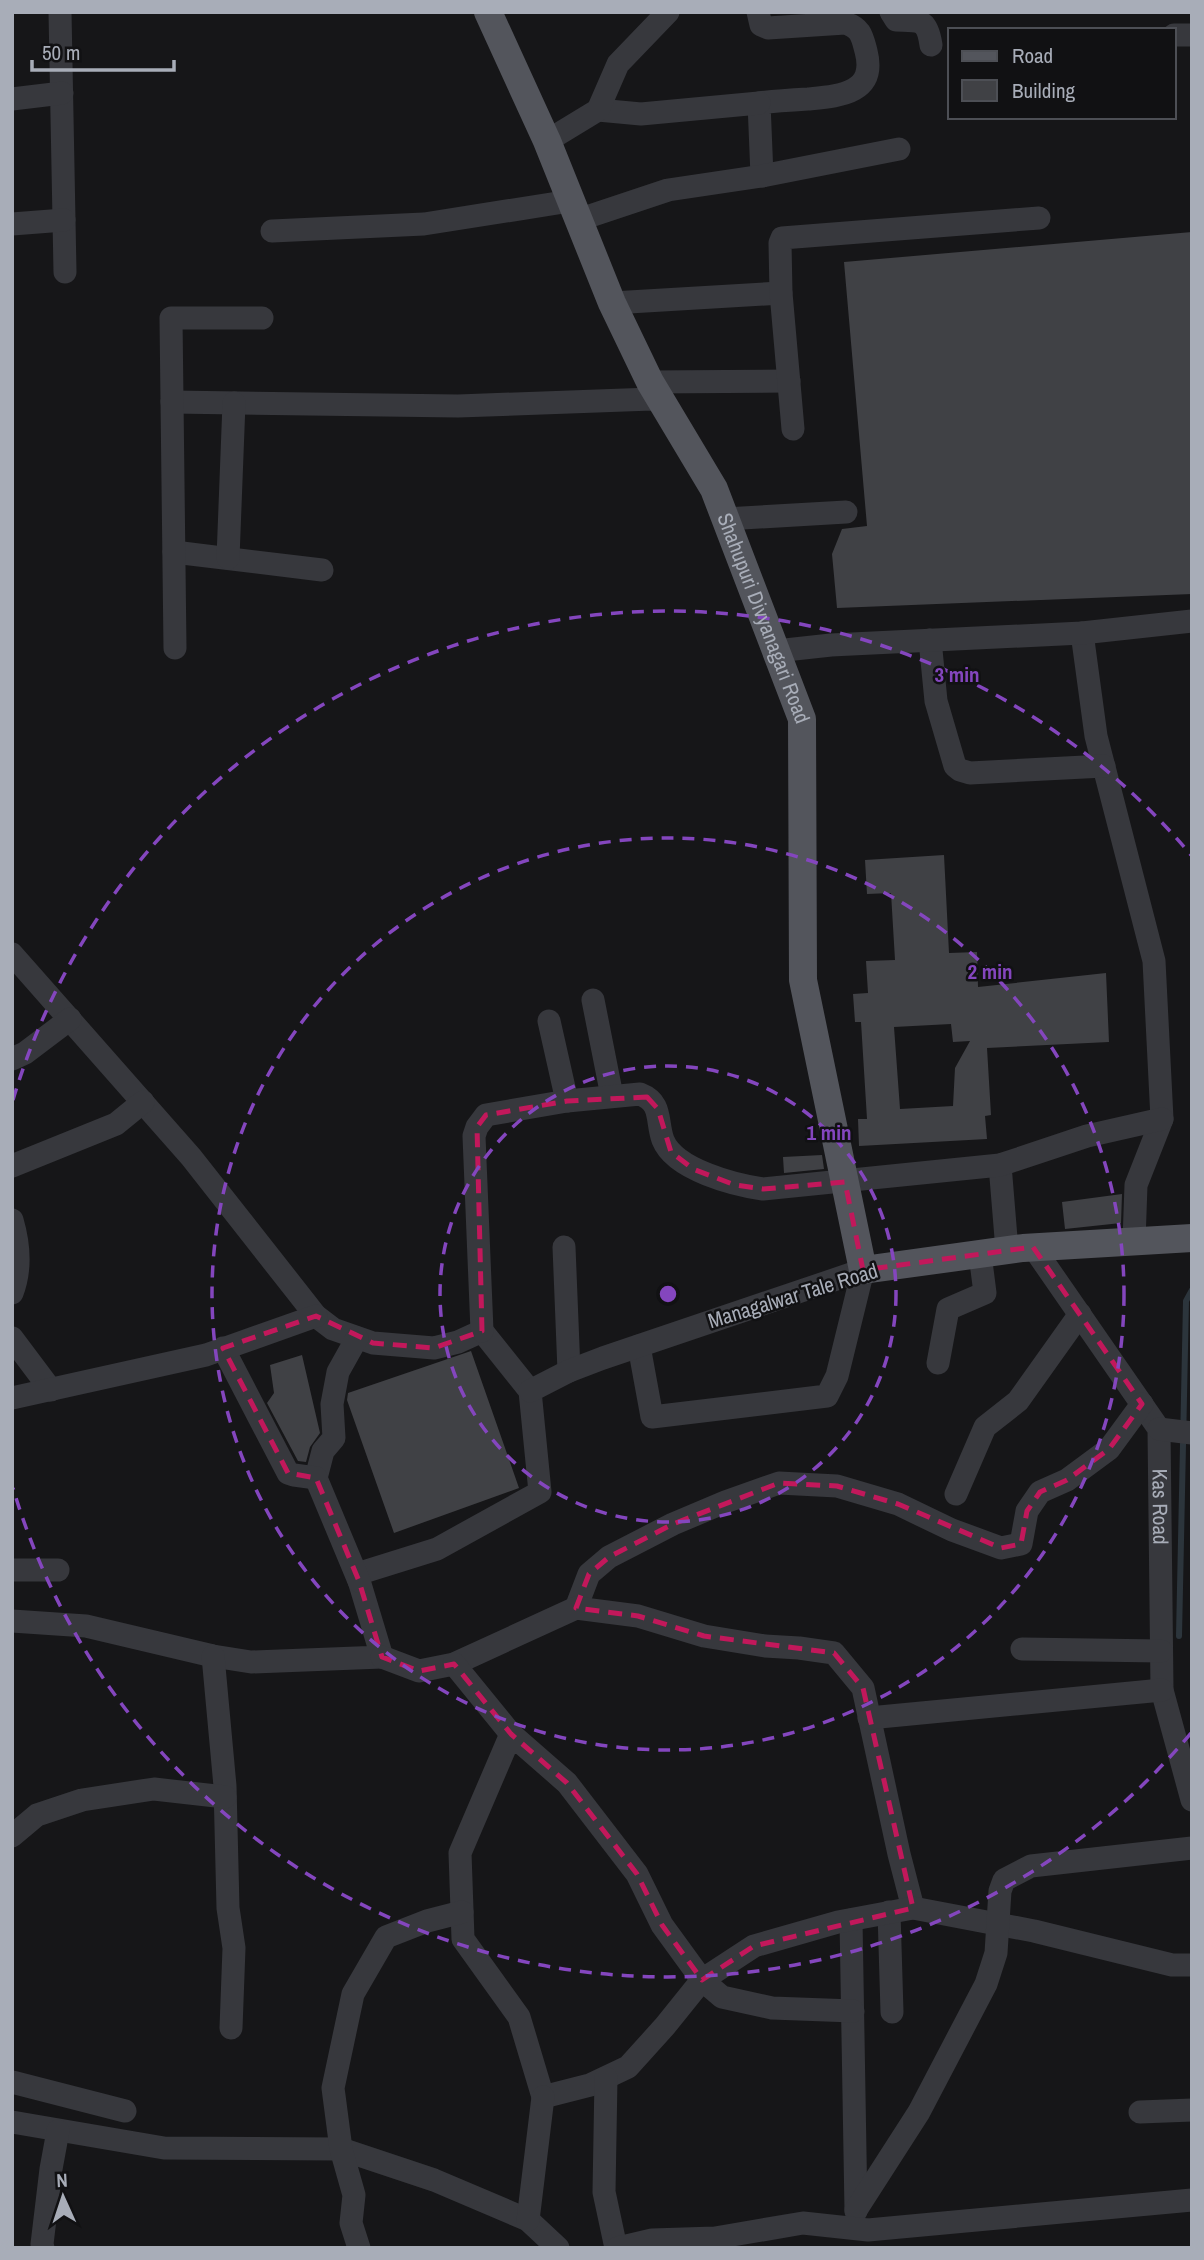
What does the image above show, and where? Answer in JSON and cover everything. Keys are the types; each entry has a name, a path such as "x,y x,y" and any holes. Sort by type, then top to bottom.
{"main road":[{"name":"Shahupuri Divyanagari Road","path":"488,12 547,141 612,303 656,392 714,489 802,719 803,979 863,1270"},
{"name":"Managalwar Tale Road","path":"863,1270 1007,1250 1192,1238"}],"street":[{"path":"60,12 65,272"},
{"path":"547,141 598,110 618,64 668,12"},
{"path":"598,110 641,114 840,96 855,90 864,80 869,63 859,29 828,18 768,29 761,25 758,12"},
{"path":"891,12 896,20 925,24 929,30 931,45"},
{"path":"12,99 62,93"},
{"path":"759,103 762,176"},
{"path":"272,231 424,224 574,210 668,190 762,176 899,149"},
{"path":"793,429 781,293 782,238 1039,218"},
{"path":"12,224 64,220"},
{"path":"612,303 781,293"},
{"path":"176,648 171,318 262,318"},
{"path":"172,402 458,406 652,399 656,392 789,381"},
{"path":"228,558 234,403"},
{"path":"726,519 845,512"},
{"path":"174,552 322,570"},
{"path":"776,651 831,645 1082,633 1192,621"},
{"path":"1082,633 1096,736 1154,961 1162,1119 1136,1185 1134,1241"},
{"path":"930,640 936,701 955,766 960,770 970,773 1104,766"},
{"path":"12,954 191,1157 316,1316 333,1329 373,1343 434,1348 458,1342 482,1331"},
{"path":"593,1000 612,1096"},
{"path":"12,1059 25,1053 70,1019"},
{"path":"550,1021 567,1101"},
{"path":"382,1657 357,1574 437,1549 540,1493 530,1391 482,1331 474,1136 486,1115 567,1101 640,1094 647,1097 658,1109 663,1140 671,1152 693,1169 735,1185 763,1189 1000,1165 1087,1136 1162,1119"},
{"path":"12,1166 116,1124 143,1102"},
{"path":"938,1363 948,1309 985,1293 1007,1250 1000,1165"},
{"path":"12,1220 18,1240 17,1281 12,1293"},
{"path":"564,1247 569,1371"},
{"path":"1007,1250 1080,1314 1159,1429 1192,1433"},
{"path":"639,1346 652,1417 827,1396 837,1376 863,1270"},
{"name":"Managalwar Tale Road","path":"530,1391 569,1371 863,1270"},
{"path":"956,1494 985,1427 1018,1401 1080,1314"},
{"path":"12,1398 206,1355 316,1316"},
{"path":"12,1338 51,1390"},
{"path":"357,1338 338,1372 332,1404 334,1438 323,1451 316,1478 359,1581"},
{"path":"223,1348 288,1473 316,1478"},
{"path":"576,1608 589,1574 609,1557 674,1524 779,1483 837,1486 898,1504 952,1530 1001,1548 1021,1544 1027,1511 1041,1492 1067,1480 1109,1449 1142,1405"},
{"name":"Kas Road","path":"1159,1429 1162,1690 1185,1754 1192,1800"},
{"path":"12,1570 58,1570"},
{"path":"12,1620 86,1626 251,1662 382,1657 419,1671 454,1664 576,1608 638,1616 705,1636 834,1653 863,1688 913,1908"},
{"path":"1022,1649 1161,1651"},
{"path":"214,1656 225,1797 229,1908 234,1948 231,2028"},
{"path":"454,1664 511,1734 567,1783 637,1874 662,1925 702,1980 722,1997 763,2006 853,2011"},
{"path":"869,1718 1162,1690"},
{"path":"511,1734 460,1853 462,1912 463,1939 519,2017 543,2098 528,2220"},
{"path":"12,1836 37,1815 82,1800 154,1789 225,1797"},
{"path":"862,2229 986,1984 996,1953 1000,1891 1004,1880 1031,1866 1192,1848"},
{"path":"543,2098 590,2085 628,2067 702,1980 754,1946 889,1912 913,1908 997,1924 1172,1965 1192,1965"},
{"path":"359,2248 351,2223 354,2195 341,2149 334,2088 353,1994 386,1937 427,1921 462,1912"},
{"path":"889,1912 892,2012"},
{"path":"851,1920 862,2229"},
{"path":"606,2078 604,2192 617,2248 715,2238 803,2223 862,2229 1192,2200"},
{"path":"12,2082 125,2110"},
{"path":"1140,2112 1192,2110"},
{"path":"12,2122 58,2132 164,2148 341,2149 434,2180 528,2220 558,2248"},
{"path":"43,2248 51,2169 58,2132"}],"highlighted area":[{"path":"647,1097 658,1109 671,1152 693,1169 735,1185 763,1189 845,1182 863,1270 1033,1247 1142,1404 1109,1449 1067,1480 1040,1492 1027,1511 1021,1544 1001,1548 898,1504 837,1486 779,1483 673,1524 609,1557 589,1574 576,1608 638,1616 704,1636 834,1653 863,1688 913,1908 754,1946 702,1980 662,1925 637,1874 567,1783 511,1734 454,1664 419,1671 382,1657 359,1581 316,1478 288,1473 223,1348 316,1316 373,1343 434,1348 482,1331 477,1127 486,1115 567,1101"}],"building":[{"path":"1192,232 1192,594 837,608 832,554 842,529 867,526 844,262"},
{"path":"944,855 949,953 977,952 978,987 1106,973 1109,1042 987,1048 991,1115 985,1116 987,1139 859,1146 858,1119 867,1119 861,1022 855,1022 853,994 868,993 866,961 895,960 891,893 867,894 865,860","holes":["951,1024 953,1042 970,1041 955,1068 953,1106 900,1109 894,1027"]},
{"path":"822,1155 824,1169 784,1173 783,1157"},
{"path":"1122,1194 1121,1223 1065,1229 1062,1202"},
{"path":"471,1351 519,1488 394,1533 347,1400 348,1393"},
{"path":"302,1355 320,1433 310,1447 306,1462 298,1461 267,1403 274,1393 270,1365"}],"waterway":[{"path":"1179,1636 1186,1301 1192,1290"}]}
